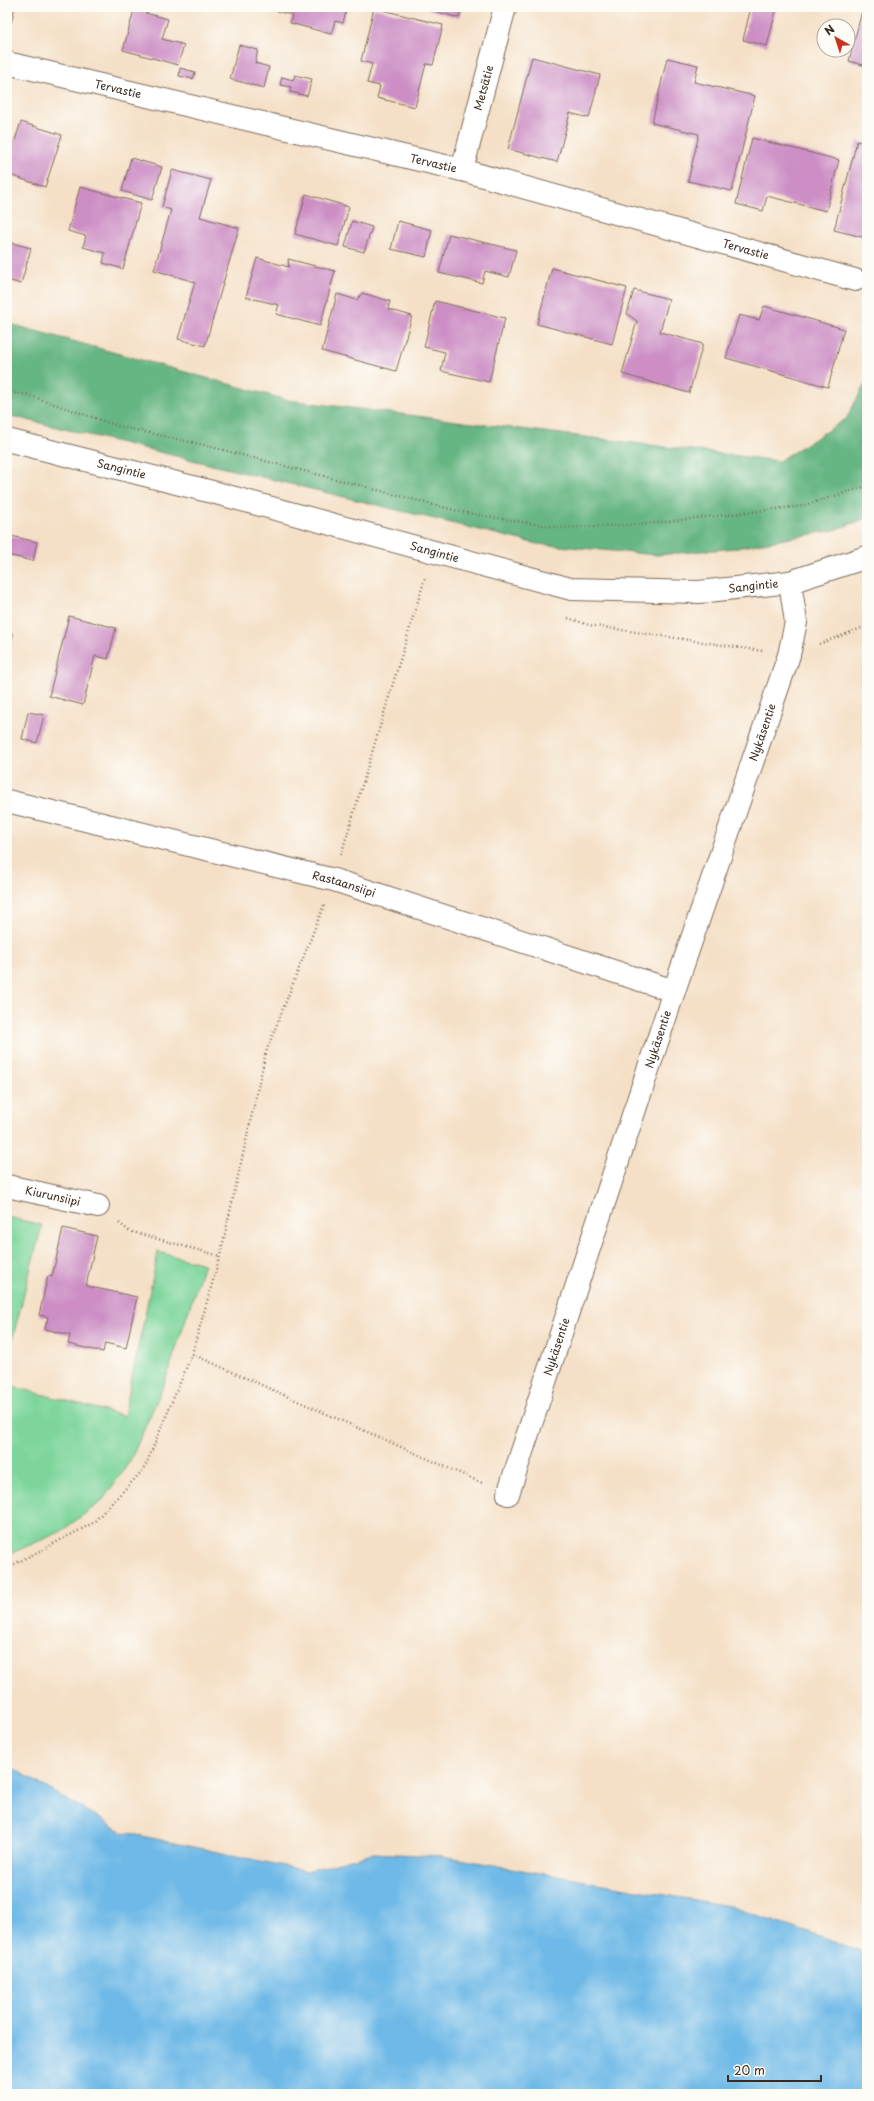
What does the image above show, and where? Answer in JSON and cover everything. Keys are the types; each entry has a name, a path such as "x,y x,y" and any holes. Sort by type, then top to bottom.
{"street":[{"name":"Metsätie","path":"462,170 506,7"},
{"name":"Tervastie","path":"7,63 462,170 855,280"},
{"name":"Sangintie","path":"7,440 220,494 571,589 699,592 790,582 867,558"},
{"name":"Nykäsentie","path":"508,1494 674,991 789,655 796,622 790,582"},
{"name":"Rastaansiipi","path":"7,801 334,880 674,991"},
{"name":"Kiurunsiipi","path":"7,1186 98,1206"}],"path":[{"path":"7,392 28,395 118,426 204,445 450,509 561,528 646,524 802,506 867,486"},
{"path":"7,1568 10,1568 94,1523 144,1469 192,1354 220,1256 266,1052 334,880 425,576"},
{"path":"98,1206 129,1231 220,1256"},
{"path":"192,1354 508,1494"}],"green space":[{"path":"7,323 287,400 779,461 846,419 867,380 867,518 834,530 736,548 657,555 537,544 7,415"},
{"path":"7,1217 42,1225 7,1360"},
{"path":"158,1252 204,1264 165,1382 130,1461 102,1501 60,1532 7,1555 7,1385 124,1416"}],"water":[{"path":"7,1765 123,1832 307,1871 373,1853 442,1856 729,1906 867,1953 867,2094 7,2094"}],"building":[{"path":"7,7 15,7 11,23 7,22"},
{"path":"277,7 347,7 343,23 335,21 331,34 290,23 292,15 276,11"},
{"path":"420,7 462,7 459,18"},
{"path":"751,7 777,7 767,46 743,40"},
{"path":"374,8 443,25 433,65 426,64 415,107 377,98 380,86 367,83 372,64 361,61"},
{"path":"134,10 168,19 162,39 184,45 178,65 123,50"},
{"path":"862,11 867,12 867,66 849,61 850,58 856,58 856,34"},
{"path":"239,45 258,50 255,63 269,67 264,88 230,79"},
{"path":"532,57 600,75 589,118 570,113 557,162 508,149"},
{"path":"667,58 698,65 694,82 755,96 732,191 688,181 699,134 652,123"},
{"path":"180,68 195,72 193,79 179,76"},
{"path":"295,75 312,79 307,96 290,92 291,87 280,85 282,77 293,80"},
{"path":"21,122 62,135 45,187 7,174 7,164"},
{"path":"752,138 839,160 826,211 767,196 763,211 736,204"},
{"path":"857,141 867,144 867,238 834,230"},
{"path":"131,158 162,167 152,200 122,191"},
{"path":"172,170 211,180 200,217 239,228 205,346 178,339 195,282 154,270 171,210 162,207"},
{"path":"80,187 141,203 123,269 103,263 105,253 83,247 86,236 68,231"},
{"path":"306,194 349,207 338,246 295,234"},
{"path":"352,221 372,227 364,252 345,247"},
{"path":"398,221 432,230 426,257 391,249"},
{"path":"449,234 516,250 509,277 485,271 482,283 439,273"},
{"path":"11,243 31,248 21,284 7,280 7,258"},
{"path":"257,258 289,267 288,259 335,271 320,326 276,314 279,305 246,297"},
{"path":"552,268 627,288 612,344 537,324"},
{"path":"634,290 669,299 660,332 703,344 689,393 622,374 637,321 627,314"},
{"path":"362,293 390,301 388,309 412,316 396,371 322,351 337,294 357,300"},
{"path":"435,301 505,318 489,382 441,371 445,352 424,347"},
{"path":"764,306 844,329 828,387 726,358 739,315 759,320"},
{"path":"7,535 37,542 33,561 7,555"},
{"path":"69,616 116,628 108,659 95,656 83,705 49,696"},
{"path":"7,633 13,634 8,657 7,657"},
{"path":"28,712 44,715 37,743 22,739"},
{"path":"63,1228 97,1236 86,1286 137,1297 126,1348 105,1343 103,1352 68,1344 70,1335 45,1329 48,1317 39,1315 48,1276 52,1277"}]}
